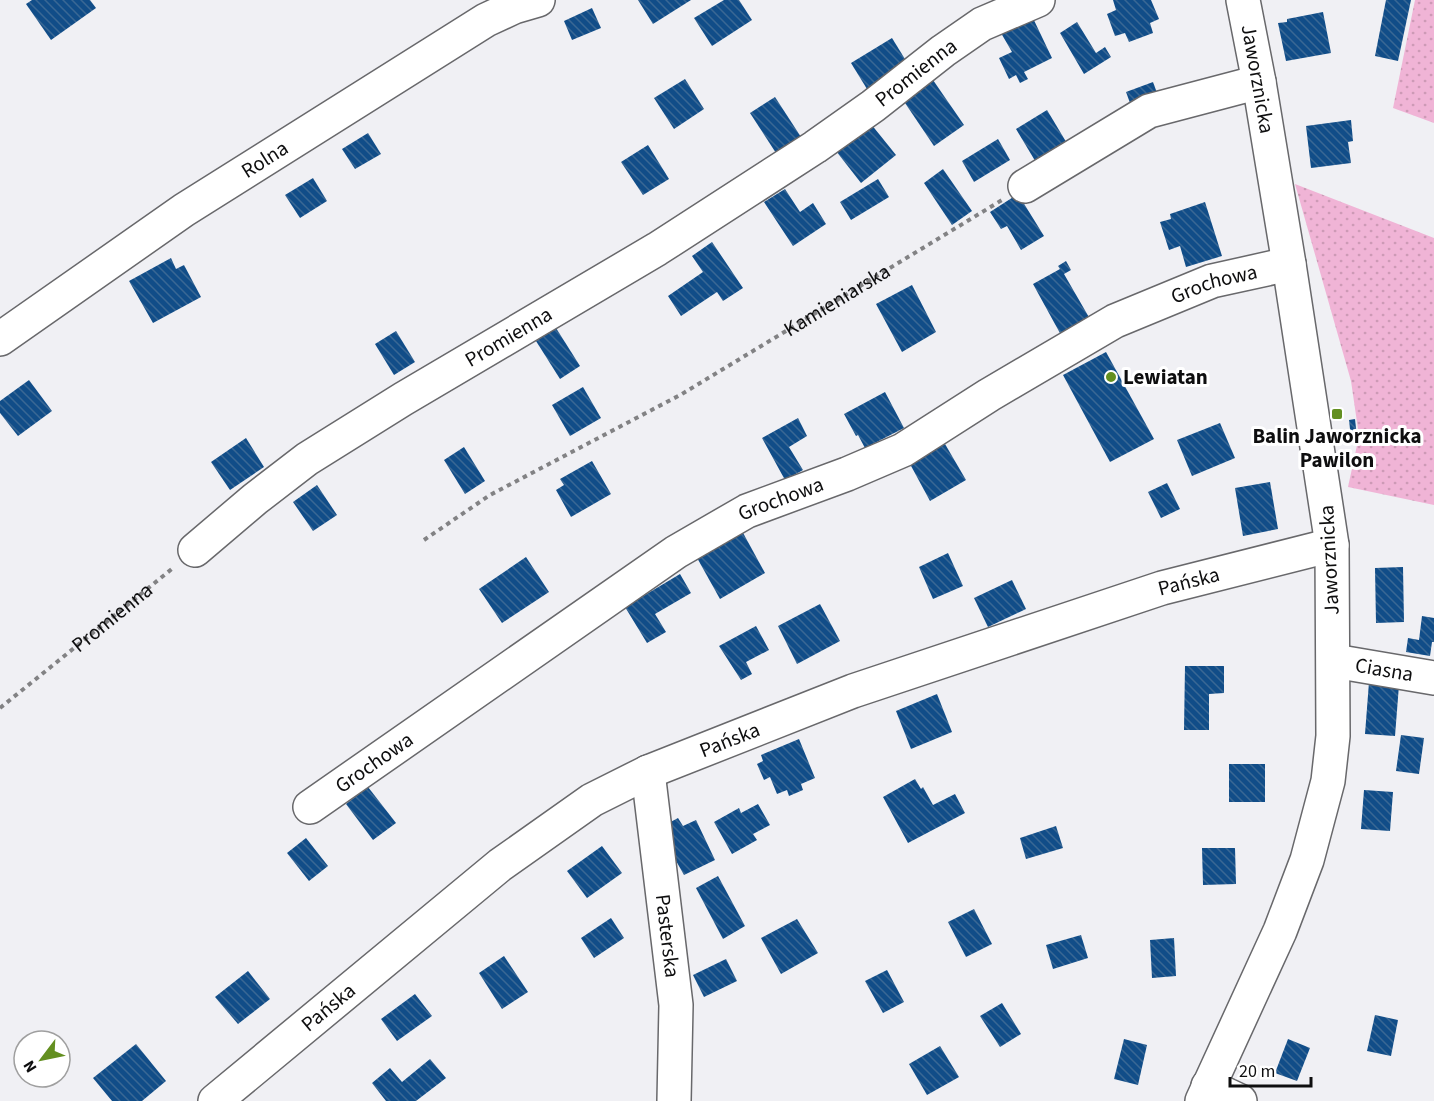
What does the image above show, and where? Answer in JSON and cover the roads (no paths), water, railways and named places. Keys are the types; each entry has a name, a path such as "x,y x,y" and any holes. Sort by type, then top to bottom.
{"street":[{"name":"Rolna","path":"0,339 184,210 486,20 514,7 538,0"},
{"name":"Promienna","path":"195,550 307,459 403,399 657,249 815,147 982,24 1038,0"},
{"name":"Jaworznicka","path":"1205,1094 1280,930 1307,860 1328,781 1333,736 1332,545 1289,264 1243,0"},
{"path":"1025,186 1149,111 1259,82"},
{"name":"Grochowa","path":"310,807 676,552 747,511 847,474 903,450 989,394 1115,321 1212,281 1289,264"},
{"name":"Pańska","path":"215,1101 500,865 592,800 648,772 853,691 1151,591 1332,545"},
{"name":"Ciasna","path":"1334,660 1434,678"},
{"name":"Pasterska","path":"648,772 676,1005 674,1101"},
{"path":"1205,1094 1240,1101"}],"place":[{"name":"Lewiatan","path":"1111,377"},
{"name":"Balin Jaworznicka Pawilon","path":"1337,414"}]}
